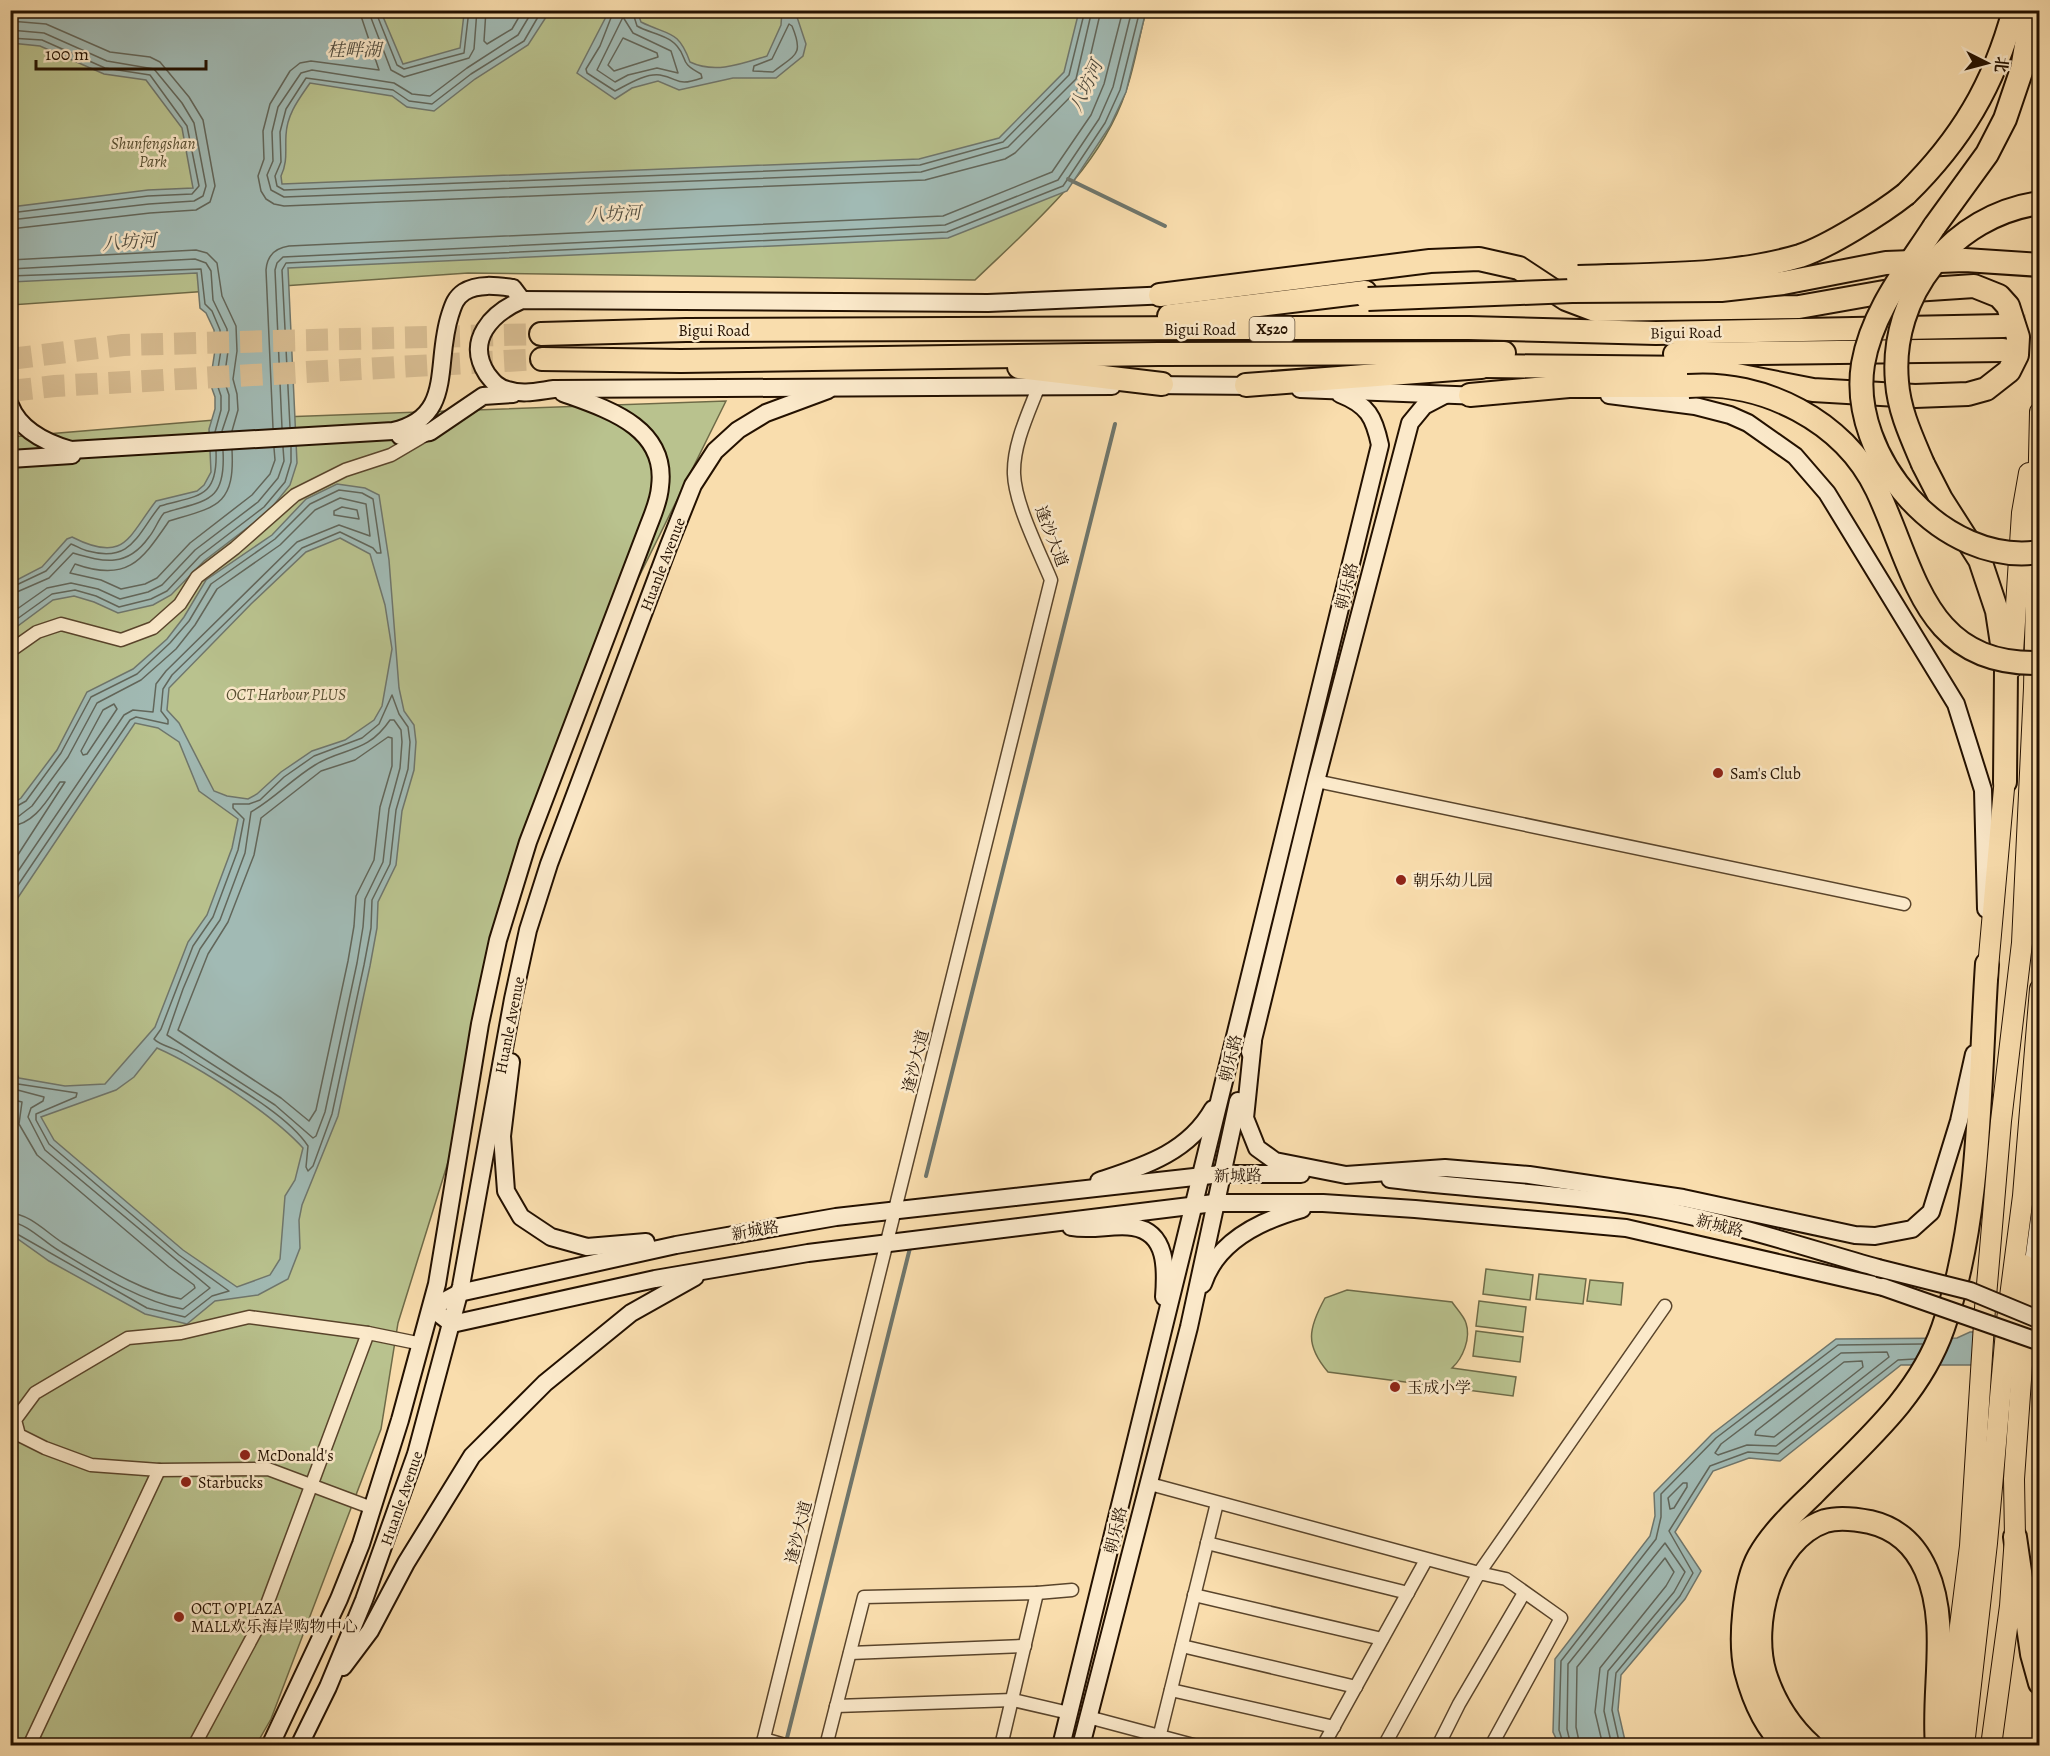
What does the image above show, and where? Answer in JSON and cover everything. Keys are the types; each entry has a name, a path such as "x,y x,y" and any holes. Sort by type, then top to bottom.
{"highway":[{"path":"1069,329 1279,302 1541,279 1721,271 1802,255 1869,220 1906,194 1964,127 1985,92 2004,47 2014,10"},
{"path":"2032,10 2022,69 2005,119 1987,154 1894,287 1870,338 1863,366 1863,389 1865,416 1872,441 1892,480 1931,518 1949,531 1988,548 2039,560"},
{"path":"2005,782 2006,670 1996,611 1980,560 1941,499 1923,464 1900,403 1897,383 1897,344 1908,303 1920,280 1958,239 2000,214 2040,203"},
{"path":"1160,295 1430,261 1479,259 1518,268 1566,298 1595,310 1799,308 1884,292 1974,286 1990,291 2003,301 2014,320 2018,337 2017,355 2009,371 1998,382 1986,389 1960,394 1915,396 1814,390 1701,368 1484,366"},
{"path":"1366,296 1721,290 1783,283 1886,263 1965,260 2040,265"},
{"name":"Bigui Road","path":"541,334 686,330 1469,328 1656,333 2004,326"},
{"name":"X520","path":"542,359 681,361 928,356 2003,350"},
{"path":"1246,385 1484,366 1591,354"},
{"path":"928,356 1162,384"},
{"path":"1470,395 1569,386 1688,386 1740,389 1788,403 1820,424 1848,448 1863,467 1876,489 1915,583 1948,633 1981,655 1997,661 2040,663"},
{"path":"1786,1746 1771,1732 1750,1685 1742,1653 1745,1604 1759,1556 1796,1510 1902,1404 1933,1353 1952,1299 1970,1212 1987,964"},
{"path":"1811,1746 1792,1729 1765,1673 1760,1645 1761,1617 1766,1590 1781,1560 1803,1534 1825,1521 1852,1519 1894,1531 1911,1544 1926,1570 1937,1605 1937,1746"},
{"path":"2015,1537 2032,1654 2040,1683"}],"main road":[{"path":"1945,1746 1970,1546 1985,1308 2022,944 2039,560 2039,416"},
{"path":"1994,1205 1987,964 2005,782 2022,513 2039,416"},
{"path":"1991,1746 2004,1661 2015,1537 2014,1479 2024,1321 2023,1196 2040,989"},
{"path":"1964,1746 2001,1386 2024,1321"}],"street":[{"path":"373,435 411,427 433,408 440,382 445,330 455,300 465,291 487,285 513,288 522,300"},
{"path":"519,393 498,386 491,379 479,357 478,343 486,325 496,314 522,300 988,303 1160,295 1279,302"},
{"path":"10,651 37,632 61,624 121,640 153,628 180,604 197,577 235,549 295,495 345,470 391,455 483,396 554,389 839,386 1038,388 1162,384 1246,385 1334,392 1528,398 1614,395 1695,405 1730,415 1748,423 1795,456 1838,508 1956,704 1983,790 1987,964 1971,1071 1945,1172 1930,1212 1912,1229 1875,1236 1855,1235 1683,1198 1529,1175 1445,1168 1346,1175 1275,1161 1257,1148 1245,1118 1253,1041"},
{"name":"Huanle Avenue","path":"299,1746 328,1688 389,1534 426,1417 459,1293 523,952 549,864 693,485 716,451 738,430 766,413 839,386"},
{"name":"逢沙大道","path":"766,1742 894,1211 1051,580 1026,518 1014,474 1021,431 1038,388"},
{"name":"Huanle Avenue","path":"270,1746 339,1599 372,1508 403,1411 431,1308 456,1177 480,1024 498,940 528,842 651,518 660,487 661,468 653,447 639,429 622,415 554,389"},
{"name":"朝乐路","path":"1061,1746 1380,445 1374,419 1355,400 1334,392"},
{"name":"朝乐路","path":"1081,1746 1189,1327 1214,1203 1316,781 1410,423 1424,406 1445,395"},
{"path":"10,405 30,431 48,443 71,450 134,449"},
{"path":"10,459 134,449 430,432"},
{"path":"1371,483 1382,465 1388,463 1394,467 1393,488"},
{"path":"593,667 619,676"},
{"path":"1316,781 1904,904"},
{"path":"523,952 502,1137 506,1191 521,1217 551,1237 586,1247 713,1238"},
{"path":"1063,1192 1163,1157 1204,1126 1221,1095"},
{"name":"新城路","path":"431,1308 459,1293 596,1262 713,1238 836,1217 1221,1174 1346,1175 1579,1197 1664,1211 1970,1291 2024,1321"},
{"path":"456,1177 481,1180"},
{"name":"新城路","path":"452,1324 590,1293 808,1253 1214,1203 1323,1203 1444,1211 1626,1228 1883,1287 2040,1342"},
{"path":"1189,1327 1206,1274 1236,1237 1280,1215 1323,1203"},
{"path":"2024,1321 2040,1211"},
{"path":"1053,1223 1095,1230 1134,1227 1155,1239 1163,1254 1166,1269 1165,1328"},
{"path":"590,1293 574,1286 575,1278 596,1262"},
{"path":"328,1688 370,1631 406,1563 472,1456 545,1383 623,1320 704,1271"},
{"path":"1384,1746 1479,1573 1665,1306"},
{"path":"431,1308 452,1324"},
{"path":"372,1508 268,1469 159,1470 91,1465 45,1448 19,1435 13,1422 35,1393 128,1338 181,1333 249,1317 368,1333 422,1344"},
{"path":"194,1746 260,1623 368,1333"},
{"path":"403,1411 426,1417"},
{"path":"29,1746 159,1470"},
{"path":"1150,1484 1426,1560 1506,1579 1561,1618 1491,1746"},
{"path":"1158,1741 1217,1503"},
{"path":"1207,1543 1408,1593"},
{"path":"1323,1746 1426,1560"},
{"path":"826,1746 864,1597 1038,1593 1072,1590"},
{"path":"1001,1746 1038,1593"},
{"path":"1438,1746 1459,1704 1524,1593"},
{"path":"1194,1595 1382,1639"},
{"path":"850,1653 1025,1646"},
{"path":"1182,1646 1356,1687"},
{"path":"1171,1690 1334,1727"},
{"path":"836,1706 1012,1700 1069,1713"},
{"path":"1088,1717 1158,1741 1197,1746"},
{"path":"766,1742 788,1746"}],"green space":[{"name":"Shunfengshan Park","path":"11,11 1146,11 1126,91 1099,146 1082,171 1041,217 975,280 468,273 11,305"},
{"name":"OCT Harbour PLUS","path":"726,401 568,720 491,944 453,1146 398,1323 381,1429 271,1719 256,1745 11,1746 11,437 227,419"},
{"path":"1486,1269 1533,1275 1530,1300 1483,1294"},
{"path":"1539,1274 1586,1279 1583,1304 1536,1299"},
{"path":"1590,1280 1623,1283 1621,1305 1587,1301"},
{"path":"1347,1290 1452,1302 1465,1320 1467,1341 1463,1353 1452,1368 1516,1377 1513,1396 1328,1372 1312,1345 1312,1328 1325,1298"},
{"path":"1479,1301 1526,1307 1523,1332 1476,1326"},
{"path":"1476,1331 1523,1337 1520,1362 1473,1356"}],"water":[{"path":"11,11 375,11 381,12 403,64 460,48 464,14 462,11 550,11 528,45 475,79 434,111 407,107 392,96 310,83 294,107 287,127 282,184 919,159 999,138 1064,72 1079,11 1146,11 1126,92 1110,126 1067,191 948,238 288,268 297,463 290,485 268,512 204,561 171,595 153,605 118,613 74,596 53,600 11,631 11,583 42,567 67,539 72,537 90,545 104,548 114,547 123,543 131,535 156,501 197,491 204,485 211,472 209,429 215,409 215,397 210,383 215,350 214,330 206,313 200,308 197,273 11,282 11,207 148,190 193,188 182,128 146,80 104,74 40,46 11,43"},
{"path":"609,11 637,11 641,22 677,39 686,51 690,62 699,66 728,66 767,56 781,25 782,11 795,11 806,44 803,56 776,78 733,78 679,90 658,81 632,88 615,99 577,73"},
{"path":"337,484 365,488 379,495 389,560 399,688 404,711 414,725 416,742 414,770 402,811 396,865 378,902 377,928 370,966 338,1116 302,1205 299,1220 300,1248 288,1279 258,1295 215,1301 187,1324 145,1314 49,1261 11,1234 11,1063 19,1078 65,1086 105,1084 155,1027 188,942 207,915 232,848 238,819 199,791 179,742 158,728 135,723 11,908 11,805 21,798 57,750 87,692 133,669 167,639 184,617 206,580 272,535 306,499","holes":["340,538 370,554 385,605 392,649 382,706 374,720 345,740 312,751 248,799 227,796 214,791 179,723 167,710 169,688 251,604 306,552","157,1048 194,1067 255,1106 303,1148 295,1180 285,1196 280,1259 270,1275 237,1287 183,1250 54,1140 41,1117 116,1090 134,1077"]},
{"path":"2039,1331 2039,1365 1901,1365 1780,1461 1749,1458 1713,1471 1675,1532 1701,1571 1685,1599 1621,1675 1618,1710 1626,1745 1559,1745 1553,1732 1555,1659 1650,1536 1655,1516 1654,1493 1712,1434 1836,1339 1957,1338 1970,1332"}],"waterway":[{"path":"1068,179 1165,226"},
{"path":"926,1176 1115,424"},
{"path":"786,1742 910,1248"}],"tunnel":[{"path":"2004,326 2040,325"},
{"path":"10,359 123,345 541,334"},
{"path":"2003,350 2040,349"},
{"path":"10,391 55,386 542,359"}],"place":[{"name":"Sam's Club","path":"1718,773"},
{"name":"朝乐幼儿园","path":"1401,880"},
{"name":"玉成小学","path":"1395,1387"},
{"name":"McDonald's","path":"245,1455"},
{"name":"Starbucks","path":"186,1482"},
{"name":"OCT O'PLAZA MALL欢乐海岸购物中心","path":"179,1617"}],"water label":[{"name":"桂畔湖","path":"354,50"},
{"name":"八坊河","path":"1086,86"},
{"name":"八坊河","path":"614,214"},
{"name":"八坊河","path":"129,242"}]}
